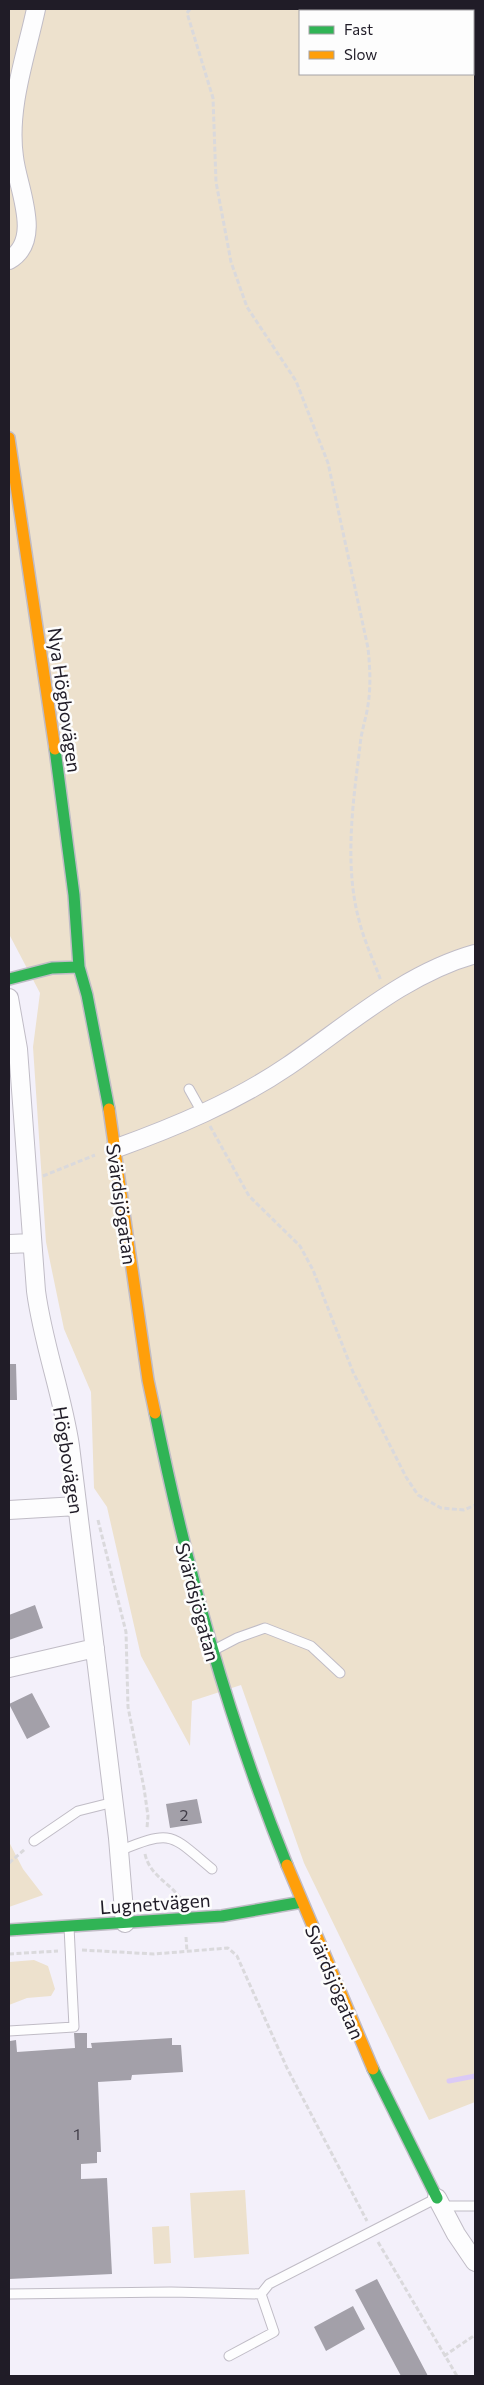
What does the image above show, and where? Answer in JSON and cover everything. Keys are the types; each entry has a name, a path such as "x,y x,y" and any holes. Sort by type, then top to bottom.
{"street":[{"path":"9,260 19,252 27,238 27,220 14,157 11,130 36,9"},
{"name":"Nya Högbovägen","path":"9,438 46,683 74,895 79,967"},
{"path":"114,1149 204,1114 273,1076 386,996 420,975 475,954"},
{"path":"9,979 33,972 62,967 79,967"},
{"name":"Svärdsjögatan","path":"79,967 87,995 106,1092 148,1380 179,1529 212,1651 262,1804 371,2065 439,2202 456,2234 475,2262"},
{"name":"Högbovägen","path":"9,998 18,1049 32,1243 40,1323 67,1429 114,1802 125,1923"},
{"path":"9,1244 32,1243"},
{"path":"9,1510 77,1506"},
{"path":"9,1668 95,1648"},
{"name":"Lugnetvägen","path":"9,1930 184,1919 243,1913 302,1902"}],"lane":[{"path":"189,1088 204,1114"},
{"path":"212,1651 237,1638 265,1628 312,1646 340,1673"},
{"path":"34,1841 78,1811 114,1802"},
{"path":"119,1851 146,1840 167,1836 178,1841 212,1869"},
{"path":"9,2031 74,2027 69,1927"},
{"path":"261,2294 269,2284 372,2230 439,2202 475,2206"},
{"path":"9,2294 171,2292 261,2294"},
{"path":"229,2356 274,2332 261,2294"}],"path":[{"path":"184,9 187,13 213,98 216,182 231,262 247,307 296,381 328,463 368,648 370,679 368,704 360,744 354,802 351,850 352,886 359,920 386,996"},
{"path":"187,13 190,9"},
{"path":"204,1114 249,1196 300,1246 313,1270 353,1372 406,1477 418,1495 440,1508 464,1510 475,1505"},
{"path":"28,1182 80,1159 114,1149"},
{"path":"77,1506 94,1508 126,1632 128,1707 148,1816 145,1856 159,1879 177,1893 181,1899 187,1952"},
{"path":"9,1863 34,1841"},
{"path":"9,1954 70,1950 154,1954 228,1948 237,1956 287,2068 372,2230 456,2376"},
{"path":"444,2356 475,2335"}],"shaded area":[{"path":"9,9 475,9 475,2102 429,2120 304,1863 241,1685 192,1701 190,1746 141,1656 107,1507 94,1488 91,1392 64,1329 46,1242 33,1047 40,993 9,934"},
{"path":"9,1842 23,1869 43,1895 9,1907"},
{"path":"34,1960 48,1966 55,1989 51,1996 27,1998 9,2005 9,1962"},
{"path":"245,2190 249,2254 194,2258 190,2193"},
{"path":"169,2226 171,2263 154,2264 152,2227"}],"building":[{"path":"9,1364 16,1364 17,1400 9,1400"},
{"path":"35,1605 43,1628 9,1640 9,1615"},
{"path":"32,1693 50,1727 27,1739 9,1704"},
{"path":"197,1799 202,1823 170,1828 166,1804"},
{"path":"74,2033 87,2033 87,2048 92,2048 91,2043 172,2038 172,2045 181,2045 183,2072 132,2075 131,2080 98,2082 101,2152 97,2152 97,2163 81,2164 81,2179 107,2178 112,2274 9,2279 9,2044 10,2041 16,2040 17,2052 75,2048"},
{"path":"377,2279 428,2376 401,2376 355,2290"},
{"path":"353,2306 365,2329 326,2351 314,2327"}],"waterway":[{"path":"449,2081 475,2076"}],"traffic: fast":[{"path":"55,749 74,895 79,967 87,995 109,1109"},
{"path":"9,979 52,968 79,967"},
{"path":"155,1413 167,1471 210,1642 246,1754 287,1865"},
{"path":"9,1930 222,1916 302,1902"},
{"path":"373,2069 437,2198"}],"traffic: slow":[{"path":"9,438 55,749"},
{"path":"109,1109 148,1380 155,1413"},
{"path":"287,1865 373,2069"}]}
